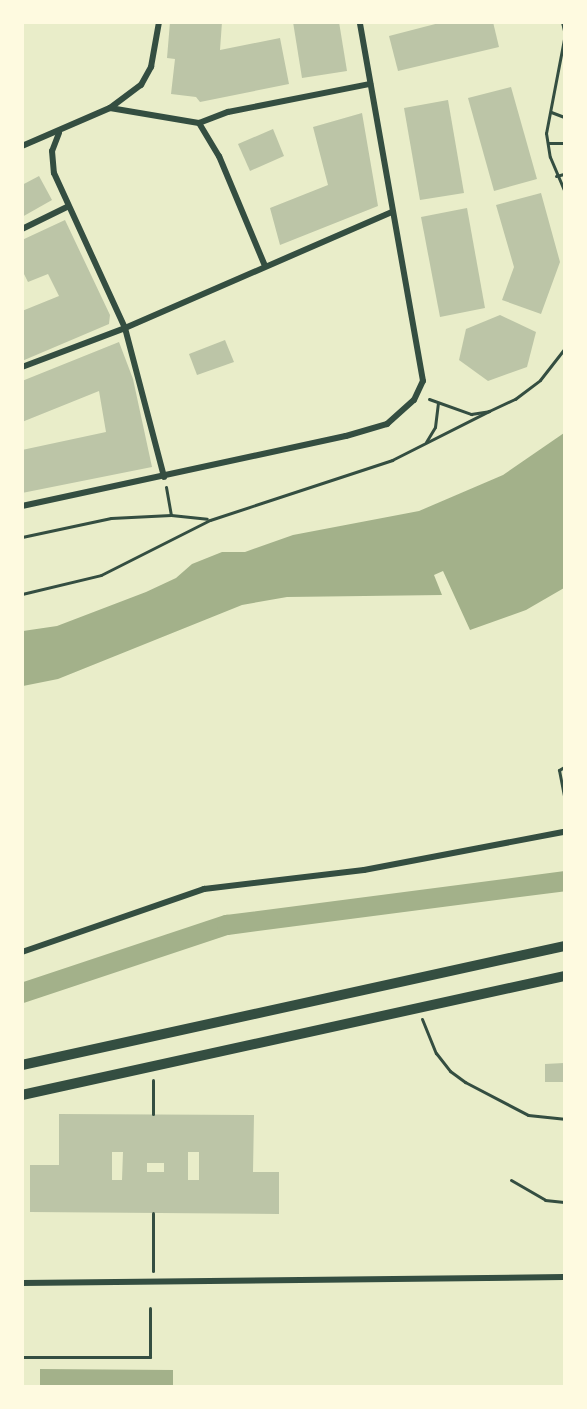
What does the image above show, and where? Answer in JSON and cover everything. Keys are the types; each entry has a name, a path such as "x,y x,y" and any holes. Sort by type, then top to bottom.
{"street":[{"path":"22,146 59,133 110,108 141,85 151,67 159,22"},
{"path":"22,507 164,477 387,424 414,399 423,381 360,22"},
{"path":"110,108 199,123 228,112 370,84"},
{"path":"199,123 219,156 265,266"},
{"path":"59,133 52,151 54,173 67,207 125,328 164,477"},
{"path":"22,229 67,207"},
{"path":"22,366 125,328 392,212"},
{"path":"22,952 204,889 364,870 564,832"},
{"path":"22,1065 564,946"},
{"path":"22,1095 564,976"},
{"path":"22,1283 564,1277"}],"path":[{"path":"562,22 564,32"},
{"path":"564,39 550,112 548,143 556,176 564,190"},
{"path":"550,112 564,117"},
{"path":"548,143 564,143 564,132"},
{"path":"556,176 564,174"},
{"path":"22,594 101,575 210,520 392,460 515,399 540,380 564,349"},
{"path":"423,381 429,399 471,414 489,411"},
{"path":"425,444 435,428 438,403"},
{"path":"164,477 171,515"},
{"path":"22,537 111,518 171,515 210,520"},
{"path":"564,767 559,770 564,796"},
{"path":"419,1009 425,1030 450,1071 528,1115 564,1119"},
{"path":"153,1077 153,1114"},
{"path":"511,1180 544,1200 564,1202"},
{"path":"153,1213 153,1282"},
{"path":"22,1357 150,1357 150,1308"}],"shaded area":[{"path":"564,433 564,588 526,610 470,630 443,571 434,575 442,595 287,597 242,605 58,679 23,686 23,631 57,626 146,592 176,578 192,564 222,552 245,552 293,535 419,511 503,475"},
{"path":"40,1369 173,1370 173,1386 40,1386"}],"building":[{"path":"170,22 222,22 220,50 280,38 289,84 200,102 196,97 171,94 175,59 167,58"},
{"path":"293,22 339,22 347,71 302,78"},
{"path":"443,22 493,22 499,47 398,71 389,36"},
{"path":"511,87 537,179 494,191 468,98"},
{"path":"448,100 464,193 420,200 404,108"},
{"path":"362,113 378,206 280,245 270,208 328,185 313,127"},
{"path":"273,129 284,156 250,171 238,144"},
{"path":"39,176 52,200 22,217 22,185"},
{"path":"541,193 560,262 541,314 502,300 514,267 496,205"},
{"path":"467,208 485,308 440,317 421,217"},
{"path":"65,220 110,315 109,324 22,361 22,311 59,296 48,274 28,282 22,270 22,240"},
{"path":"500,315 536,332 527,367 488,381 459,360 466,329"},
{"path":"225,340 234,362 197,375 189,354"},
{"path":"119,342 133,379 152,467 22,493 22,450 106,432 99,391 22,422 22,381"},
{"path":"564,1063 564,1082 545,1082 545,1064"},
{"path":"59,1114 254,1115 253,1172 279,1172 279,1214 30,1212 30,1165 59,1165","holes":["112,1152 123,1152 122,1180 112,1180","188,1152 199,1152 199,1180 188,1180","147,1163 164,1163 164,1172 147,1172"]}],"waterway":[{"path":"22,993 227,925 564,881"}]}
